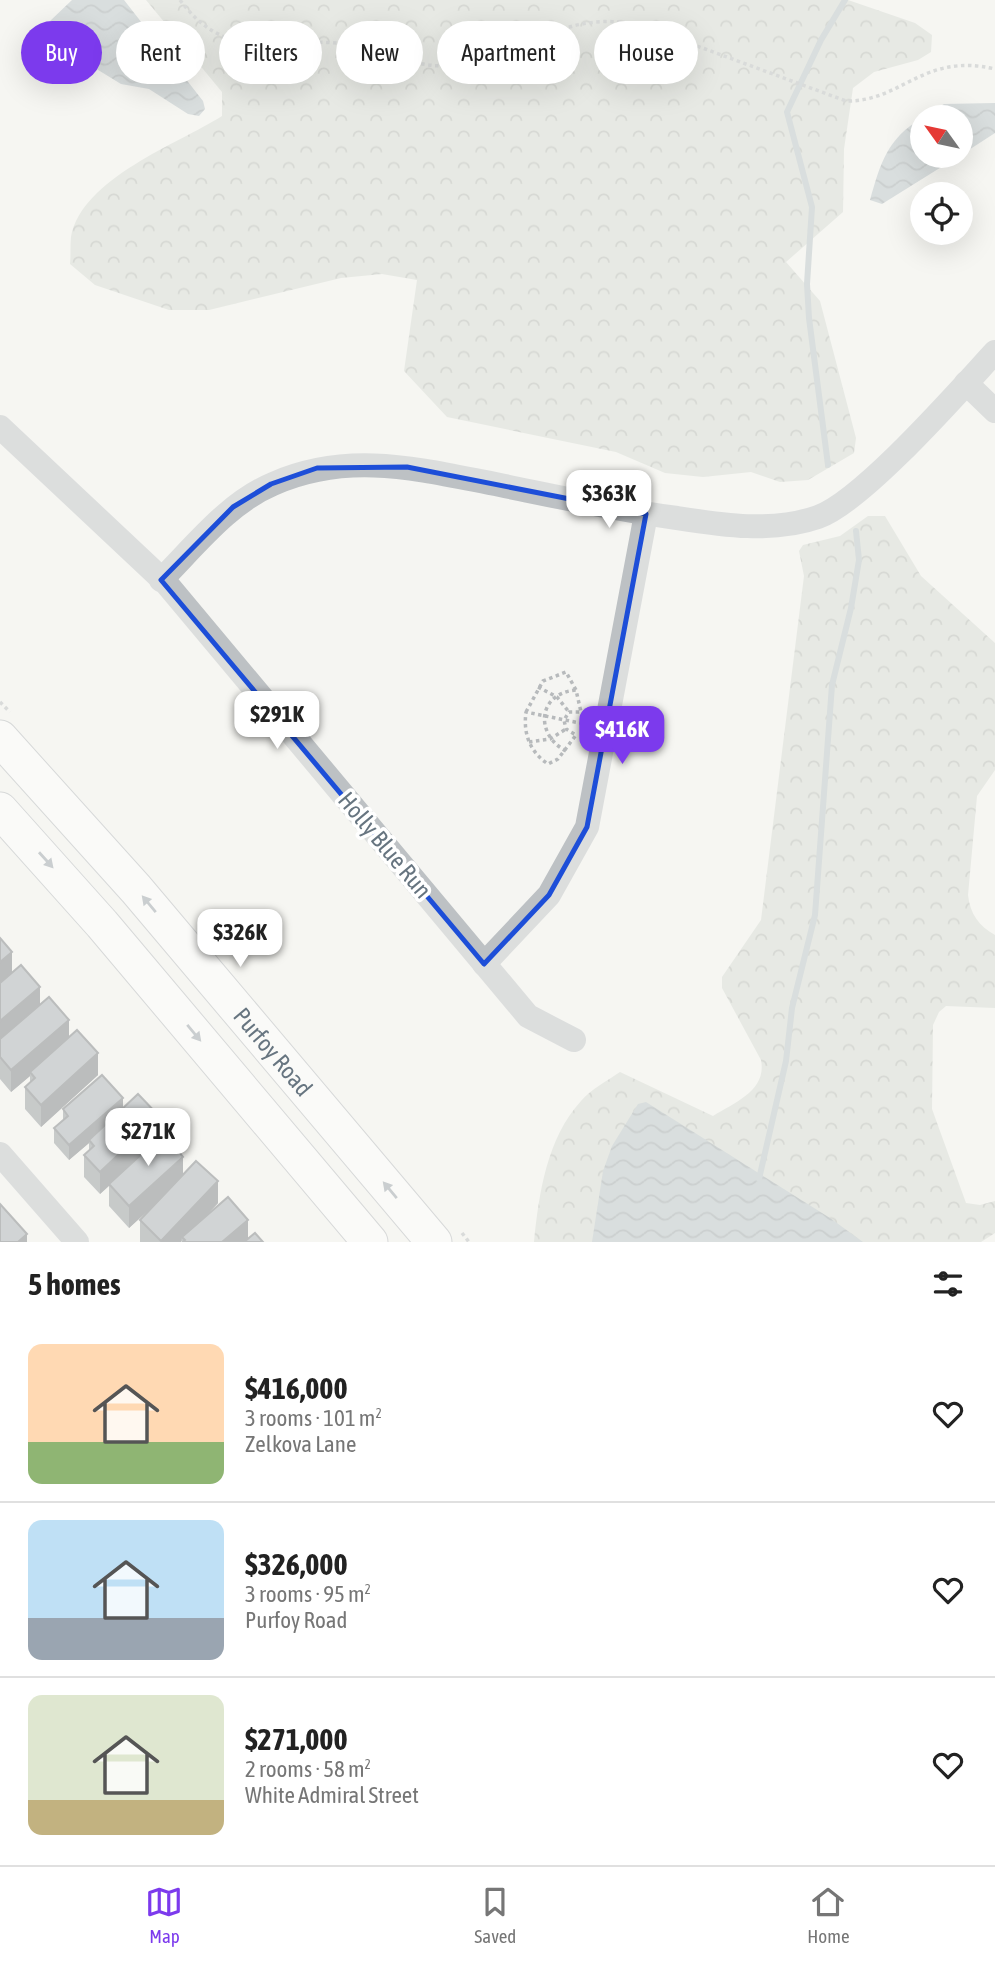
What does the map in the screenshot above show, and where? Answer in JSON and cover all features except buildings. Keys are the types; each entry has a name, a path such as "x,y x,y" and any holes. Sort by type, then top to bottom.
{"street":[{"path":"161,580 233,508 271,484 317,468 363,464 407,467 646,514 731,526 769,526 819,517 863,486 995,352"},
{"path":"966,383 995,411"},
{"name":"Holly Blue Run","path":"0,427 161,580 528,1016 574,1040"},
{"path":"484,964 549,895 587,827 646,514"},
{"name":"Purfoy Road","path":"0,738 136,889 435,1242"},
{"name":"Purfoy Road","path":"0,810 102,924 370,1242"},
{"path":"2,1160 77,1242"}],"path":[{"path":"180,0 204,27 228,39 245,43 362,46 418,65 435,66 475,60 573,24 608,20 643,26 836,99 865,100 947,66 978,65 995,69"},
{"path":"565,671 576,690 581,712 569,712 564,720 566,729 576,735 566,751 548,764 534,752 529,742 525,730 526,712 538,687 550,677 565,671"},
{"path":"538,687 557,697 569,712"},
{"path":"566,751 550,739 544,724 545,716 557,697 576,690"},
{"path":"526,712 587,724"},
{"path":"529,742 550,739 566,729"}],"highlighted area":[{"path":"407,467 646,514 587,827 549,895 484,964 166,583 161,580 233,507 271,484 317,468"}],"green space":[{"path":"146,0 848,0 915,23 932,35 931,52 918,60 874,72 853,88 844,149 843,212 786,262 820,301 856,438 854,453 808,480 780,482 751,472 703,477 665,473 616,452 447,417 404,371 417,280 382,274 341,278 209,310 169,310 95,285 70,264 71,237 79,216 93,197 134,165 222,116 222,92 205,71 205,21 163,21"},
{"path":"868,516 885,516 921,576 995,643 995,770 977,796 968,895 976,919 995,935 995,1008 946,1006 939,1012 933,1025 932,1109 966,1203 980,1205 995,1201 995,1233 981,1242 534,1242 542,1186 553,1149 569,1116 594,1089 620,1072 713,1116 748,1094 759,1079 761,1060 722,988 722,977 761,920 804,576 799,551 803,545 840,536"}],"water":[{"path":"72,0 124,0 140,21 116,21 116,81 102,72 102,21 50,21"},
{"path":"121,84 190,84 203,101 205,109 199,116 188,114 149,89"},
{"path":"995,103 995,133 973,147 973,105 944,104"},
{"path":"910,126 910,168 940,168 917,182 910,182 910,187 882,204 870,200 887,153"},
{"path":"646,1102 830,1218 863,1242 592,1242 603,1171 612,1146 638,1104"}],"waterway":[{"path":"828,465 809,318 807,284 812,207 787,112 821,40 845,0"},
{"path":"759,1179 786,1061 792,1008 815,915 832,685 851,608 859,560 856,531"}]}
